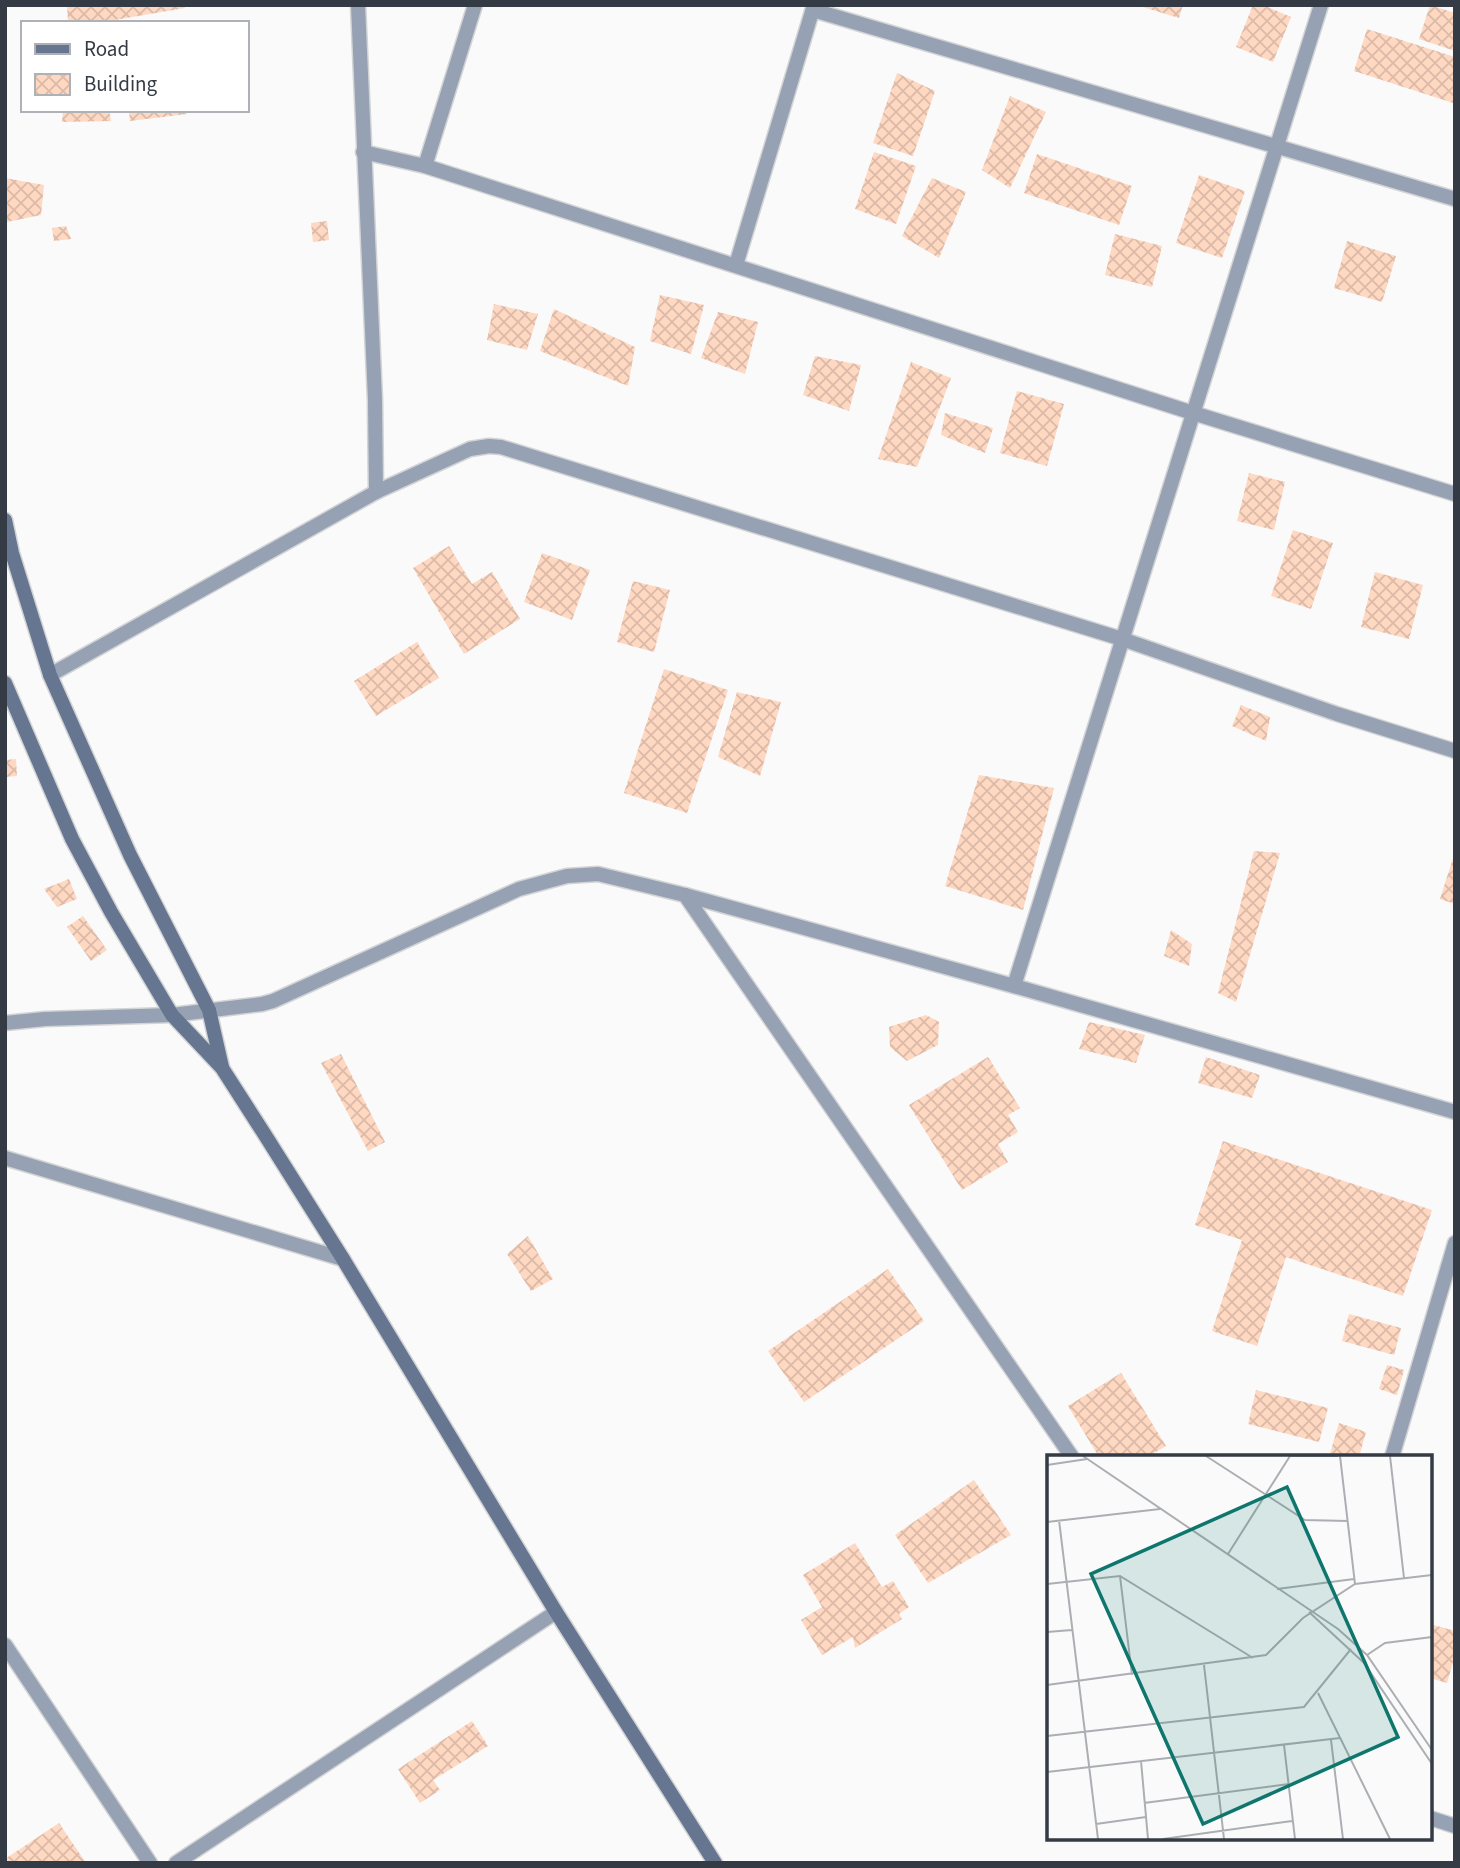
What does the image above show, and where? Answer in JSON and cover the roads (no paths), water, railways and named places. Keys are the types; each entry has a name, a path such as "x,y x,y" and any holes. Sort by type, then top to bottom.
{"main road":[{"path":"5,520 12,553 50,675 130,855 209,1010 222,1068"},
{"path":"5,682 72,839 111,912 173,1015 222,1068 343,1259 556,1612 715,1863"}],"street":[{"path":"358,5 375,400 376,492"},
{"path":"425,166 475,5"},
{"path":"1014,986 1321,5"},
{"path":"736,265 813,8 1455,199"},
{"path":"363,152 425,166 1193,413 1455,494"},
{"path":"50,675 376,492 471,449 489,446 501,447 1122,639 1337,715 1455,751"},
{"path":"5,1023 173,1015 273,1001 519,888 567,876 598,874 685,895 1014,986 1455,1112"},
{"path":"685,895 1071,1455"},
{"path":"5,1158 343,1259"},
{"path":"1393,1455 1455,1243"},
{"path":"176,1863 556,1612"},
{"path":"5,1645 150,1863"},
{"path":"1432,1819 1455,1826"}]}
